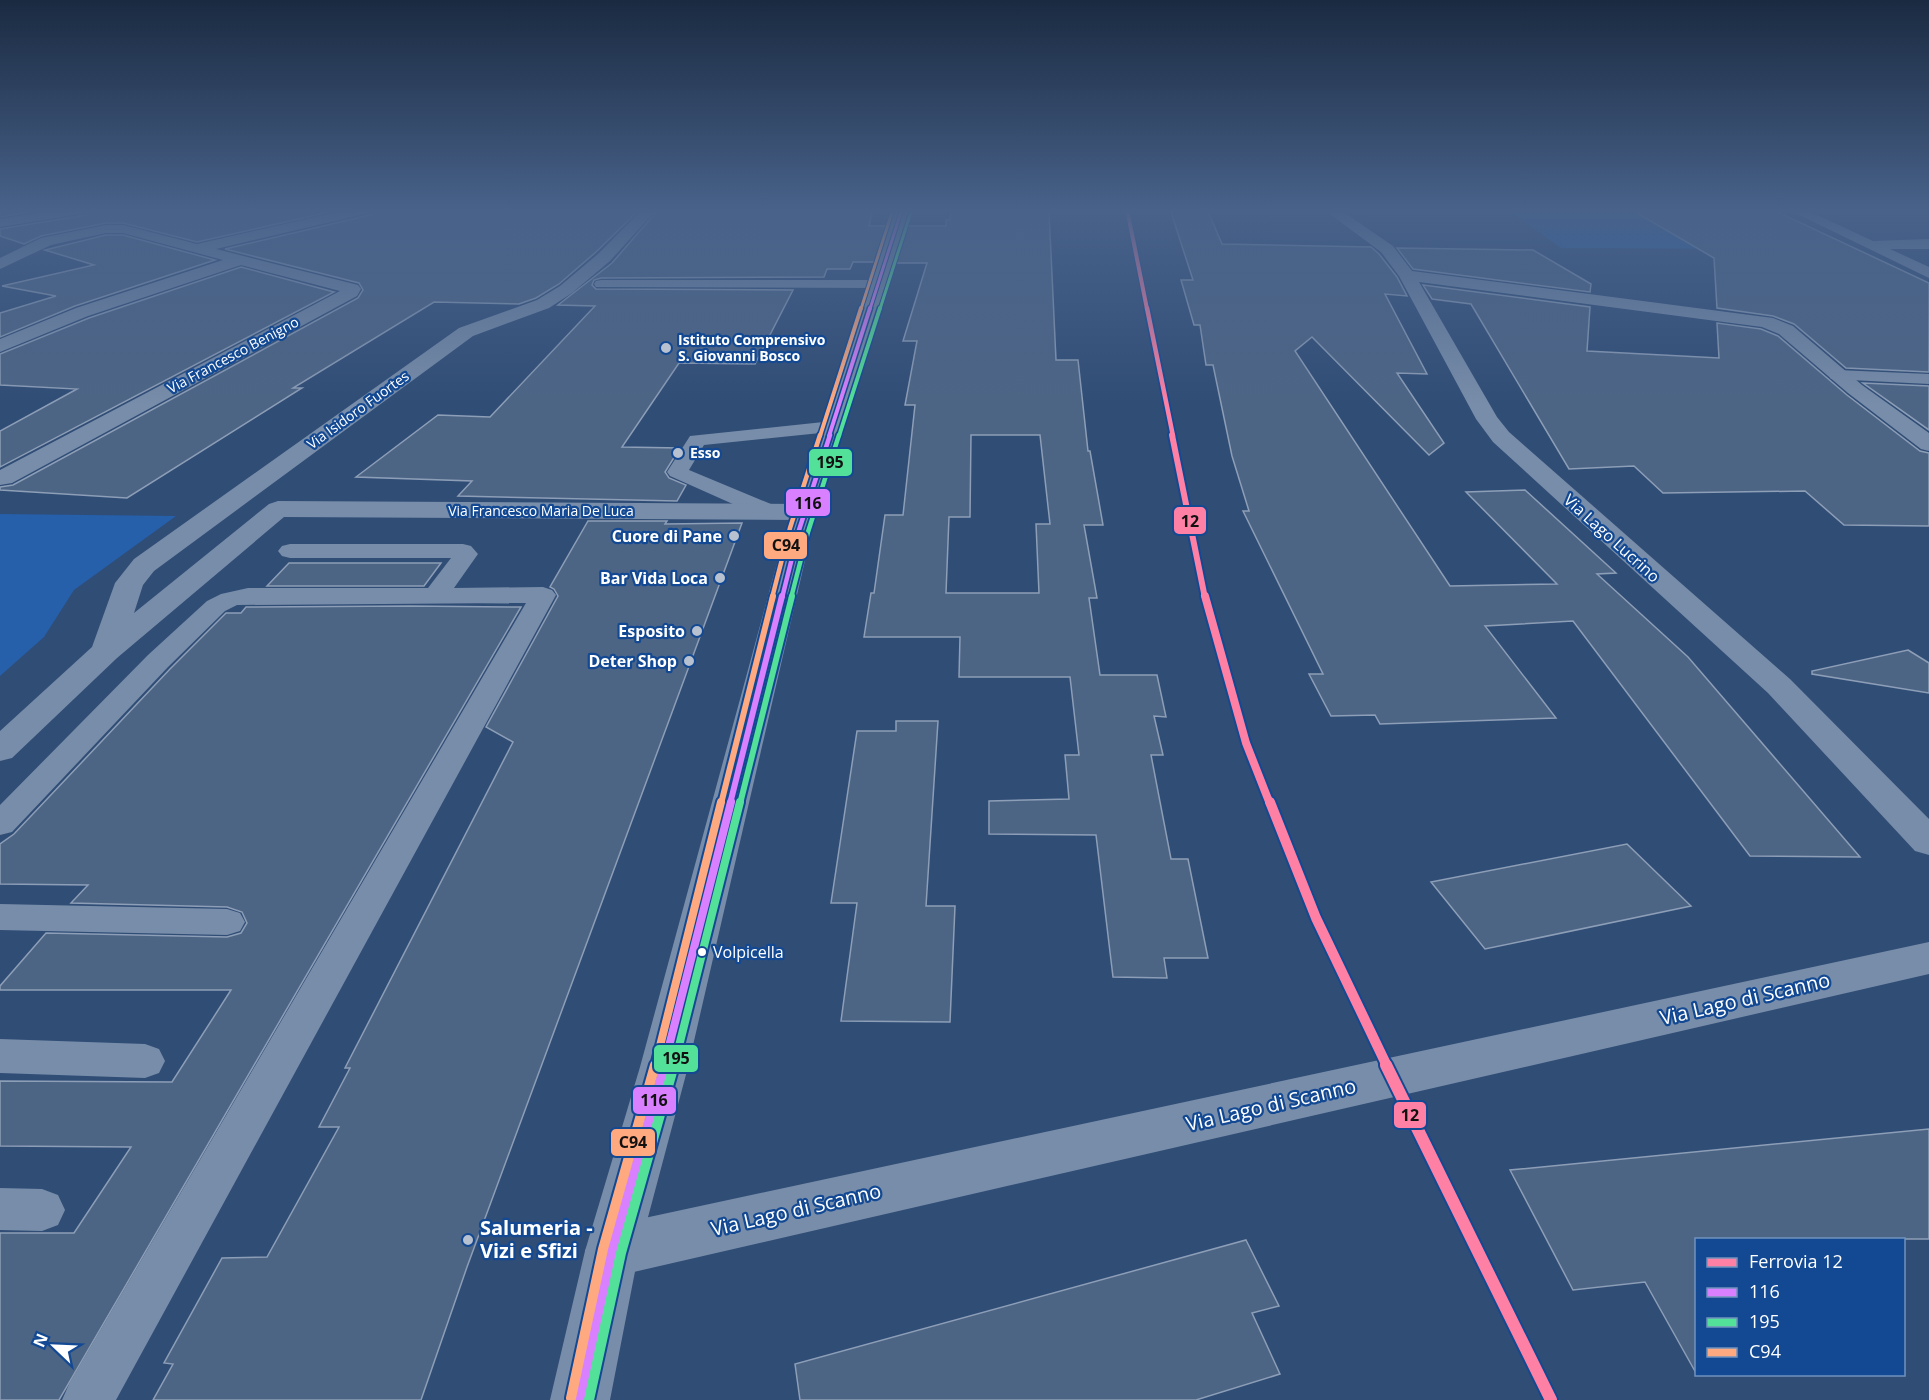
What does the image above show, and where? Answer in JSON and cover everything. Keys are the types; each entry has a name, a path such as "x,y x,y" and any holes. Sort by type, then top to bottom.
{"street":[{"path":"0,346 76,314 196,274"},
{"name":"Via Francesco Benigno","path":"3,478 351,292 352,289 292,274"},
{"name":"Via Isidoro Fuortes","path":"106,651 129,584 144,565 466,332 481,324 548,301 588,274"},
{"path":"580,1400 612,1251 664,1067 787,512 833,427 880,274"},
{"path":"1407,275 1628,302 1766,322 1785,330 1837,375 1929,444"},
{"name":"Via Lago Lucrino","path":"1407,275 1487,419 1501,436 1779,686 1929,842"},
{"name":"Via Isidoro Fuortes","path":"0,750 106,651 278,509"},
{"name":"Via Francesco Maria De Luca","path":"278,509 787,512"},
{"name":"Via Lago di Scanno","path":"612,1251 1929,958"}],"lane":[{"path":"602,284 877,284"},
{"path":"1837,375 1929,379"},
{"path":"787,512 677,471 697,440 833,427"},
{"path":"290,551 463,551 466,554 435,596"},
{"path":"0,824 158,661 216,606 231,599 248,596 543,595 88,1400"},
{"path":"0,917 227,922"},
{"path":"0,1056 145,1061"}],"shaded area":[{"path":"0,514 176,516 74,590 44,637 0,676"}],"building":[{"path":"53,274 171,274 75,306 0,337 0,313 56,296 2,286"},
{"path":"219,274 268,274 334,292 0,467 0,431 77,389 0,385 0,354 89,318"},
{"path":"325,274 570,274 536,298 519,304 434,302 293,388 302,388 127,498 0,490 0,487 13,485 358,298 363,290 359,283"},
{"path":"597,274 825,274 824,277 601,278 594,280 592,285 596,289 793,290 755,364 679,363 622,447 680,448 665,472 669,478 686,485 677,501 458,496 472,481 356,477 438,415 490,417 595,306 558,305"},
{"path":"924,274 1052,274 1056,360 1078,360 1088,451 1090,451 1103,525 1084,525 1097,598 1089,598 1100,675 1157,675 1166,717 1154,716 1163,755 1151,755 1171,859 1188,859 1208,958 1164,958 1167,978 1113,977 1096,835 989,834 989,801 1069,799 1065,755 1079,755 1070,677 959,677 960,637 864,637 871,593 874,593 885,515 903,515 915,405 905,405 917,341 903,341","holes":["971,435 1040,435 1050,524 1036,524 1039,593 946,593 949,517 970,517"]},
{"path":"1191,274 1395,274 1407,296 1385,294 1427,374 1397,373 1444,443 1429,455 1312,337 1295,351 1450,586 1557,584 1466,492 1525,490 1616,573 1597,574 1688,657 1860,857 1750,856 1573,621 1485,626 1556,718 1380,724 1375,715 1331,716 1309,674 1323,674 1243,511 1249,511 1232,456 1213,365 1206,365 1200,325 1194,325 1181,280 1193,280"},
{"path":"1454,274 1575,274 1591,284 1590,292"},
{"path":"1715,274 1910,274 1929,283 1929,372 1846,368 1794,324 1773,316 1717,308"},
{"path":"1423,285 1590,307 1587,351 1719,358 1717,323 1761,329 1778,336 1847,395 1920,451 1929,453 1929,526 1844,525 1805,491 1663,493 1634,466 1569,469 1471,304 1432,299"},
{"path":"1863,383 1929,386 1929,430"},
{"path":"588,521 667,521 665,524 742,523 467,1267 421,1400 153,1400 173,1364 164,1363 222,1258 267,1257 339,1127 319,1127 350,1068 345,1068 513,742 486,727 558,596 550,587"},
{"path":"289,563 441,563 424,586 267,586"},
{"path":"246,607 521,607 59,1400 0,1400 0,1233 74,1233 131,1147 0,1146 0,1081 172,1082 231,990 0,990 0,986 46,933 227,937 241,933 247,923 242,912 227,907 71,903 88,885 0,884 0,844 14,834 226,613 241,613"},
{"path":"1908,650 1929,663 1929,693 1812,674 1812,671"},
{"path":"896,721 938,721 926,906 955,906 950,1022 841,1021 857,903 831,903 857,731 896,731"},
{"path":"1627,844 1691,906 1485,949 1431,882"},
{"path":"1929,1129 1929,1239 1695,1238 1695,1371 1645,1282 1573,1290 1510,1170"},
{"path":"1246,1240 1279,1306 1252,1313 1280,1374 1196,1400 800,1400 795,1364"}],"rail line":[{"name":"12","path":"1140,274 1205,596 1246,743 1316,918 1408,1111 1551,1400"}],"transit line":[{"name":"C94","path":"571,1398 603,1249 655,1065 790,528 872,274"},
{"name":"116","path":"580,1400 612,1251 664,1067 799,530 881,274"},
{"name":"195","path":"589,1400 621,1253 673,1069 808,532 891,274"}],"place":[{"name":"Istituto Comprensivo S. Giovanni Bosco","path":"666,348"},
{"name":"Esso","path":"678,453"},
{"name":"Cuore di Pane","path":"734,536"},
{"name":"Bar Vida Loca","path":"720,578"},
{"name":"Esposito","path":"697,631"},
{"name":"Deter Shop","path":"689,661"},
{"name":"Volpicella","path":"702,952"},
{"name":"Salumeria - Vizi e Sfizi","path":"468,1240"}]}
